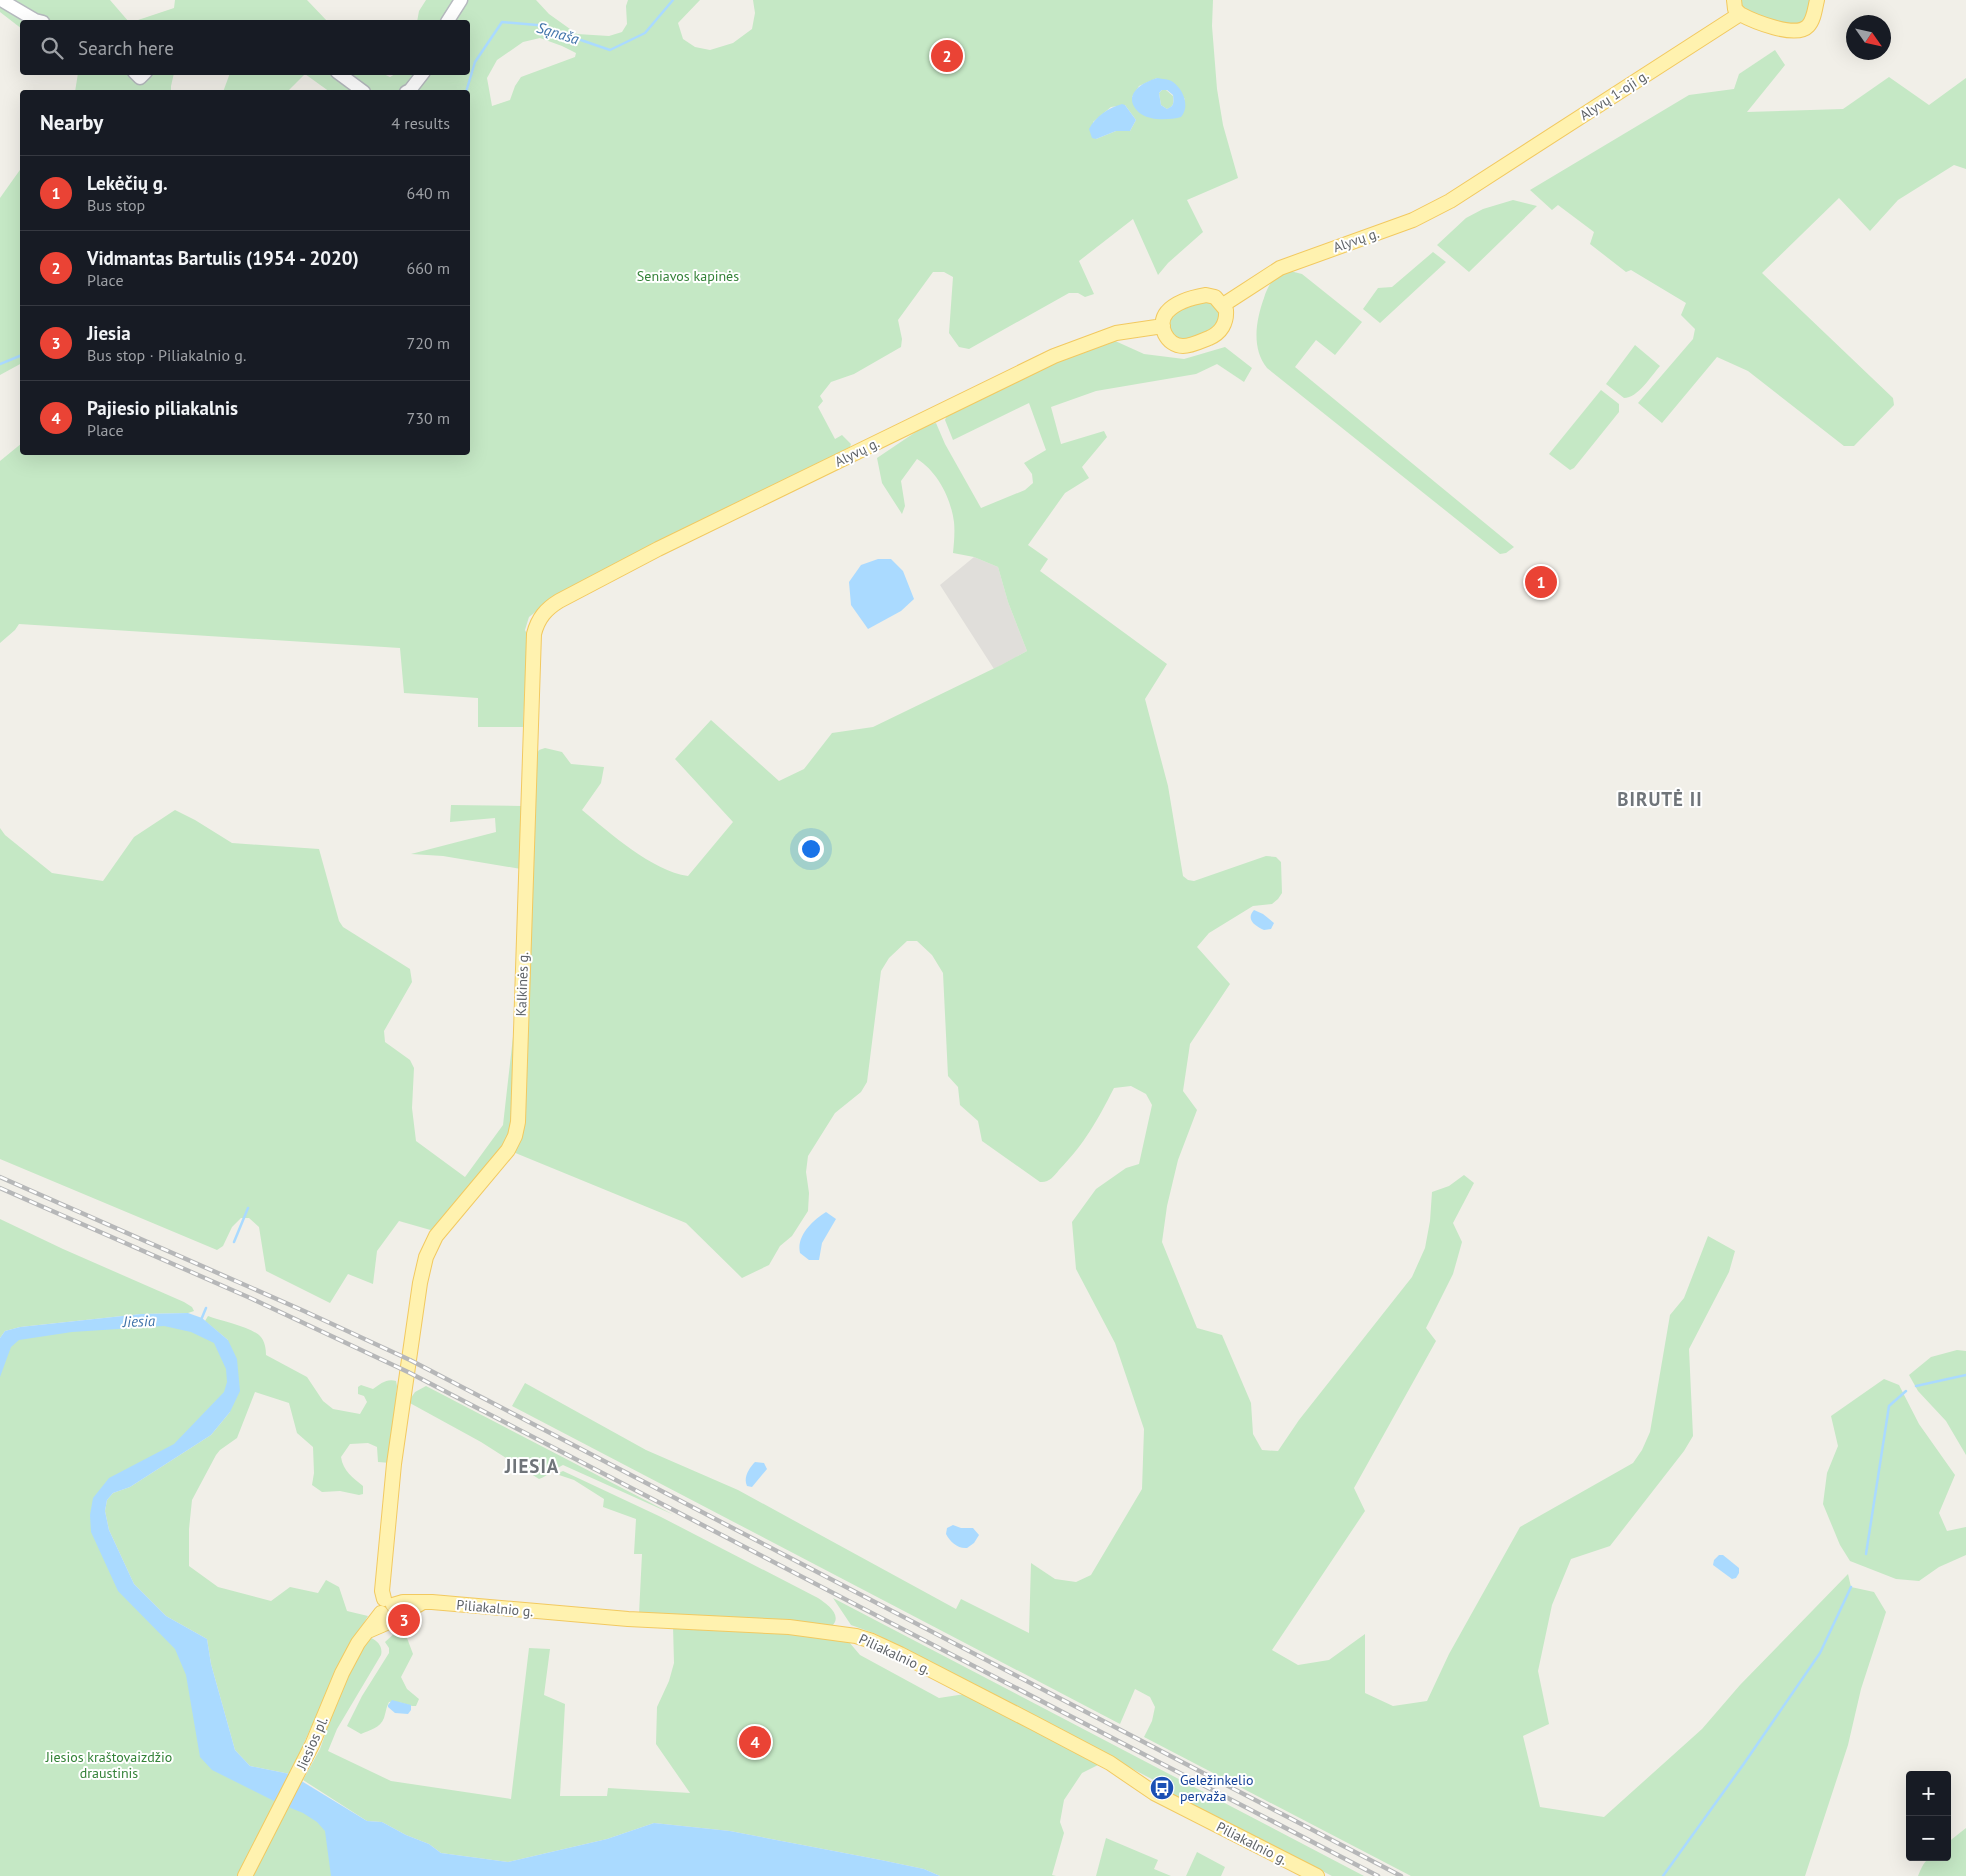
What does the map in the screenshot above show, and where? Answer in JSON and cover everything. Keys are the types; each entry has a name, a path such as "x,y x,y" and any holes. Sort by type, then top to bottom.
{"main road":[{"path":"1,0 35,20"},
{"path":"448,20 461,0"},
{"path":"1734,0 1735,9 1740,14 1786,30 1798,31 1810,24 1817,0"},
{"name":"Alyvų 1-oji g.","path":"1489,176 1740,14"},
{"path":"341,75 361,90"},
{"path":"410,90 422,75"},
{"name":"Alyvų g.","path":"1223,305 1280,268 1413,220 1444,204 1489,176"},
{"path":"1206,295 1215,297 1223,305 1226,322 1220,331 1212,337 1184,346 1174,344 1166,337 1163,326 1164,318 1168,311 1177,305 1198,296 1206,295"},
{"name":"Alyvų g.","path":"559,601 658,548 1054,356 1116,332 1163,326"},
{"name":"Kalkinės g.","path":"389,1602 382,1591 394,1464 420,1283 426,1258 436,1236 508,1150 515,1136 518,1122 534,634 537,623 543,614 548,608 559,601"},
{"name":"Jiesios pl.","path":"246,1876 300,1769 342,1673 358,1642 380,1612 378,1606 380,1601 389,1602"},
{"name":"Piliakalnio g.","path":"389,1602 423,1602 628,1618 789,1627 856,1636 900,1654 1039,1725 1110,1763 1154,1793 1317,1876"},
{"path":"367,1631 391,1621 423,1602"}],"shaded area":[{"path":"974,557 998,567 1008,602 1027,651 994,669 940,585"}],"green space":[{"path":"0,0 110,0 127,20 20,20 20,27 0,12"},
{"path":"175,0 307,0 326,20 138,20 174,8"},
{"name":"Seniavos kapinės","path":"426,0 536,0 549,14 577,34 609,36 622,32 627,24 626,6 628,0 700,0 678,23 683,39 695,47 710,50 733,43 752,29 755,13 753,0 1213,0 1212,26 1217,89 1223,125 1238,178 1187,200 1203,232 1168,263 1158,275 1133,219 1079,261 1094,294 1085,297 1078,293 1069,293 969,349 959,347 949,333 953,277 944,272 933,272 898,320 902,339 901,347 854,374 831,382 820,396 823,401 818,407 835,439 842,435 851,444 850,447 552,599 529,617 525,630 527,640 523,727 478,727 478,698 404,693 400,648 19,624 0,643 0,461 20,445 20,455 470,455 470,90 327,90 306,75 386,75 390,77 394,75 470,75 470,20 417,20 419,11","holes":["540,38 576,53 575,57 521,77 515,86 510,100 492,106 487,78 497,60 523,42","1157,78 1185,99 1161,119 1132,97 1139,86","1125,105 1136,120 1130,131 1116,131 1096,139 1093,122 1111,107"]},
{"path":"1739,0 1812,0 1805,19 1787,28 1742,8"},
{"path":"1775,50 1785,65 1747,112 1843,109 1889,77 1929,105 1966,78 1966,169 1954,165 1898,200 1870,231 1839,198 1762,273 1893,398 1894,405 1854,446 1844,446 1748,371 1717,357 1662,423 1638,403 1693,339 1695,329 1681,315 1686,303 1631,270 1626,272 1590,244 1594,232 1558,205 1552,210 1530,190 1689,95 1734,89 1739,74"},
{"path":"78,75 174,75 171,90 75,90"},
{"path":"229,75 304,75 289,90 224,90"},
{"path":"1162,90 1166,90 1173,96 1173,104 1167,109 1161,105 1159,93"},
{"path":"20,170 20,364 0,375 0,198"},
{"path":"1513,200 1537,206 1469,272 1437,245 1466,218 1483,209"},
{"path":"1433,252 1446,262 1380,323 1363,309 1378,288 1392,287"},
{"path":"1290,271 1302,274 1362,322 1335,355 1316,340 1295,367 1514,547 1506,553 1500,554 1267,368 1262,360 1257,343 1256,334 1259,315 1266,292 1272,281 1277,276"},
{"path":"1204,300 1216,304 1222,317 1214,330 1181,341 1171,336 1168,319 1174,312"},
{"path":"1113,340 1144,354 1184,359 1225,347 1252,368 1244,382 1217,364 1196,374 1096,391 1051,407 1061,444 1104,431 1107,437 1082,467 1089,478 1065,493 1028,545 1048,559 1040,571 1167,664 1145,699 1168,786 1183,876 1188,880 1194,881 1266,856 1276,857 1281,862 1282,893 1278,899 1272,904 1253,906 1209,933 1197,947 1230,984 1190,1044 1183,1091 1197,1110 1178,1160 1167,1206 1162,1242 1197,1328 1222,1335 1251,1403 1253,1434 1262,1450 1278,1451 1299,1420 1412,1277 1425,1248 1430,1221 1432,1192 1449,1186 1464,1175 1474,1183 1453,1223 1462,1242 1453,1274 1426,1328 1436,1341 1354,1488 1365,1511 1272,1650 1298,1665 1329,1660 1365,1634 1365,1693 1393,1706 1427,1701 1449,1654 1520,1527 1633,1463 1642,1450 1650,1432 1670,1315 1684,1298 1708,1236 1735,1251 1729,1272 1689,1349 1693,1436 1684,1451 1610,1546 1571,1559 1552,1605 1538,1671 1549,1724 1523,1736 1540,1807 1604,1817 1702,1729 1740,1685 1848,1574 1851,1587 1874,1592 1886,1612 1861,1689 1848,1745 1805,1876 1411,1876 1144,1737 1152,1721 1155,1707 1150,1697 1135,1689 1120,1724 512,1406 525,1383 646,1450 738,1490 956,1609 961,1599 1029,1633 1031,1563 1055,1579 1076,1582 1091,1575 1142,1489 1144,1429 1115,1343 1076,1269 1072,1222 1096,1189 1126,1168 1139,1164 1152,1105 1146,1094 1131,1086 1114,1088 1096,1121 1076,1150 1051,1179 1040,1182 982,1141 978,1121 960,1105 958,1087 948,1076 943,973 932,955 917,941 907,941 889,958 881,971 867,1082 861,1092 835,1113 808,1156 806,1172 809,1193 808,1211 792,1236 780,1246 769,1265 742,1278 686,1223 513,1152 536,755 539,750 545,748 562,752 571,764 604,767 601,783 582,810 618,840 646,859 674,873 688,876 733,822 675,759 711,720 779,781 804,769 832,733 873,727 1027,651 1008,602 998,567 974,557 953,553 954,522 950,504 937,478 917,459 901,481 905,506 902,514 882,483 877,458 926,425 936,423 945,444 981,508 1025,490 1033,483 1032,474 1024,463 1046,450 1029,403 953,440 945,420 947,415 1057,361"},
{"path":"1635,345 1660,366 1639,391 1624,398 1606,384"},
{"path":"1601,390 1619,404 1619,412 1574,468 1570,470 1549,454"},
{"path":"451,805 521,806 521,869 443,856 411,854 496,832 495,818 450,822"},
{"path":"175,810 232,843 319,849 339,921 343,927 410,969 412,982 384,1031 385,1042 410,1060 414,1068 412,1108 416,1141 465,1177 503,1125 514,1028 518,1033 511,1131 506,1145 434,1231 399,1221 377,1251 373,1284 348,1274 330,1303 266,1271 259,1227 249,1218 241,1218 232,1227 223,1246 217,1250 0,1159 0,828 5,835 52,873 103,881 134,837"},
{"path":"0,1219 184,1302 192,1307 194,1311 188,1313 141,1314 20,1327 5,1331 0,1338"},
{"path":"208,1316 256,1333 263,1340 266,1355 307,1377 323,1401 333,1409 360,1414 367,1402 364,1396 358,1394 358,1387 361,1385 373,1389 390,1380 396,1381 397,1386 391,1463 378,1462 377,1447 368,1443 350,1444 341,1457 346,1470 363,1486 363,1494 359,1495 340,1491 322,1492 312,1485 314,1473 313,1447 297,1433 289,1403 255,1392 237,1438 216,1455 192,1500 189,1529 189,1566 218,1587 271,1601 290,1587 318,1593 326,1580 339,1587 347,1611 368,1616 341,1661 290,1774 250,1766 235,1750 211,1664 207,1639 166,1616 134,1584 109,1530 105,1511 107,1500 113,1493 130,1487 211,1435 230,1412 228,1340 205,1321"},
{"name":"Jiesios kraštovaizdžio draustinis","path":"178,1319 218,1341 233,1384 210,1425 111,1482 98,1506 111,1563 176,1636 218,1753 326,1810 337,1876 0,1876 0,1344 8,1336"},
{"path":"1957,1350 1966,1351 1966,1455 1946,1421 1918,1391 1909,1375 1931,1357"},
{"path":"1884,1379 1899,1385 1919,1424 1955,1475 1939,1513 1947,1531 1966,1527 1966,1555 1939,1567 1919,1581 1896,1579 1850,1561 1840,1545 1823,1504 1827,1473 1838,1446 1831,1416"},
{"path":"426,1386 674,1515 563,1465 539,1479 481,1442 408,1402 415,1392"},
{"path":"563,1471 661,1517 818,1598 826,1603 835,1614 835,1622 832,1626 639,1614 642,1554 634,1554 636,1519 603,1507 604,1499 574,1480 556,1474"},
{"path":"833,1598 1364,1876 1332,1876 1164,1790 1165,1786 876,1634 851,1625"},
{"path":"673,1626 795,1632 849,1642 860,1655 939,1698 965,1694 1100,1764 1082,1773 1064,1800 1060,1822 1064,1833 1052,1875 1056,1876 940,1876 924,1869 730,1831 654,1823 607,1839 508,1862 441,1853 429,1844 406,1835 382,1822 367,1821 303,1780 320,1749 348,1670 367,1639 371,1638 379,1645 381,1655 337,1729 328,1751 391,1781 511,1799 529,1648 550,1649 544,1695 565,1704 560,1796 607,1796 608,1788 690,1793 656,1744 657,1707 669,1681 674,1663"},
{"path":"398,1630 407,1638 413,1654 401,1677 407,1689 419,1699 416,1706 389,1702 380,1724 361,1734 347,1726 362,1696 389,1653 389,1648 385,1642"},
{"path":"1966,1828 1966,1876 1918,1876 1926,1861 1951,1861 1951,1840"},
{"path":"1106,1838 1158,1860 1154,1869 1171,1876 1096,1876"},
{"path":"1197,1852 1225,1867 1221,1876 1186,1876"}],"water":[{"path":"1157,78 1166,79 1177,85 1183,94 1185,104 1184,113 1181,117 1155,119 1141,114 1135,108 1132,96 1139,87","holes":["1162,90 1167,90 1173,95 1173,104 1167,109 1161,105 1159,93"]},
{"path":"1122,104 1125,105 1136,120 1130,131 1116,131 1096,139 1092,138 1089,129 1095,120 1107,110"},
{"path":"878,559 891,559 903,571 914,599 901,611 868,629 851,605 849,582 861,565"},
{"path":"1254,910 1263,914 1274,923 1271,929 1264,930 1251,920"},
{"path":"826,1212 836,1219 822,1243 819,1260 809,1260 800,1253 799,1247 803,1235 816,1219"},
{"path":"188,1313 202,1318 228,1340 237,1359 240,1391 230,1412 211,1435 130,1487 113,1493 107,1500 105,1511 109,1530 134,1584 166,1616 207,1639 211,1664 235,1750 250,1766 290,1774 367,1821 382,1822 406,1835 429,1844 441,1853 508,1862 607,1839 654,1823 730,1831 924,1869 940,1876 331,1876 325,1831 317,1822 303,1813 276,1802 212,1770 200,1757 186,1675 175,1649 118,1591 91,1532 90,1515 93,1498 109,1478 174,1444 224,1392 227,1382 226,1369 214,1343 191,1332 164,1326 72,1332 19,1340 11,1347 0,1377 0,1338 5,1331 20,1327 141,1314"},
{"path":"755,1462 764,1463 767,1469 752,1487 747,1486 747,1473"},
{"path":"953,1525 961,1528 973,1528 979,1535 974,1543 967,1548 957,1546 946,1534 947,1528"},
{"path":"1719,1555 1723,1555 1739,1568 1736,1578 1732,1579 1713,1565 1714,1560"},
{"path":"392,1700 411,1705 411,1710 408,1714 395,1713 388,1707"}],"waterway":[{"name":"Sąnaša","path":"467,90 475,62 502,22 537,25 610,50 645,33 673,0"},
{"name":"Sąnaša","path":"0,364 20,356"},
{"path":"234,1242 248,1208"},
{"path":"201,1320 206,1308"},
{"path":"1916,1386 1966,1375"},
{"path":"1866,1554 1889,1406 1906,1391"},
{"path":"1663,1876 1743,1765 1820,1653 1851,1587"}],"railway":[{"path":"0,1177 304,1311 410,1360 1401,1876"},
{"path":"0,1188 248,1297 408,1372 1378,1876"}],"place":[{"name":"Vidmantas Bartulis (1954 - 2020)","path":"947,56"},
{"name":"Lekėčių g.","path":"1541,582"},
{"name":"Jiesia","path":"404,1620"},
{"name":"Pajiesio piliakalnis","path":"755,1742"},
{"name":"Geležinkelio pervaža","path":"1162,1788"}],"district":[{"name":"BIRUTĖ II","path":"1660,799"},
{"name":"JIESIA","path":"532,1466"}]}
